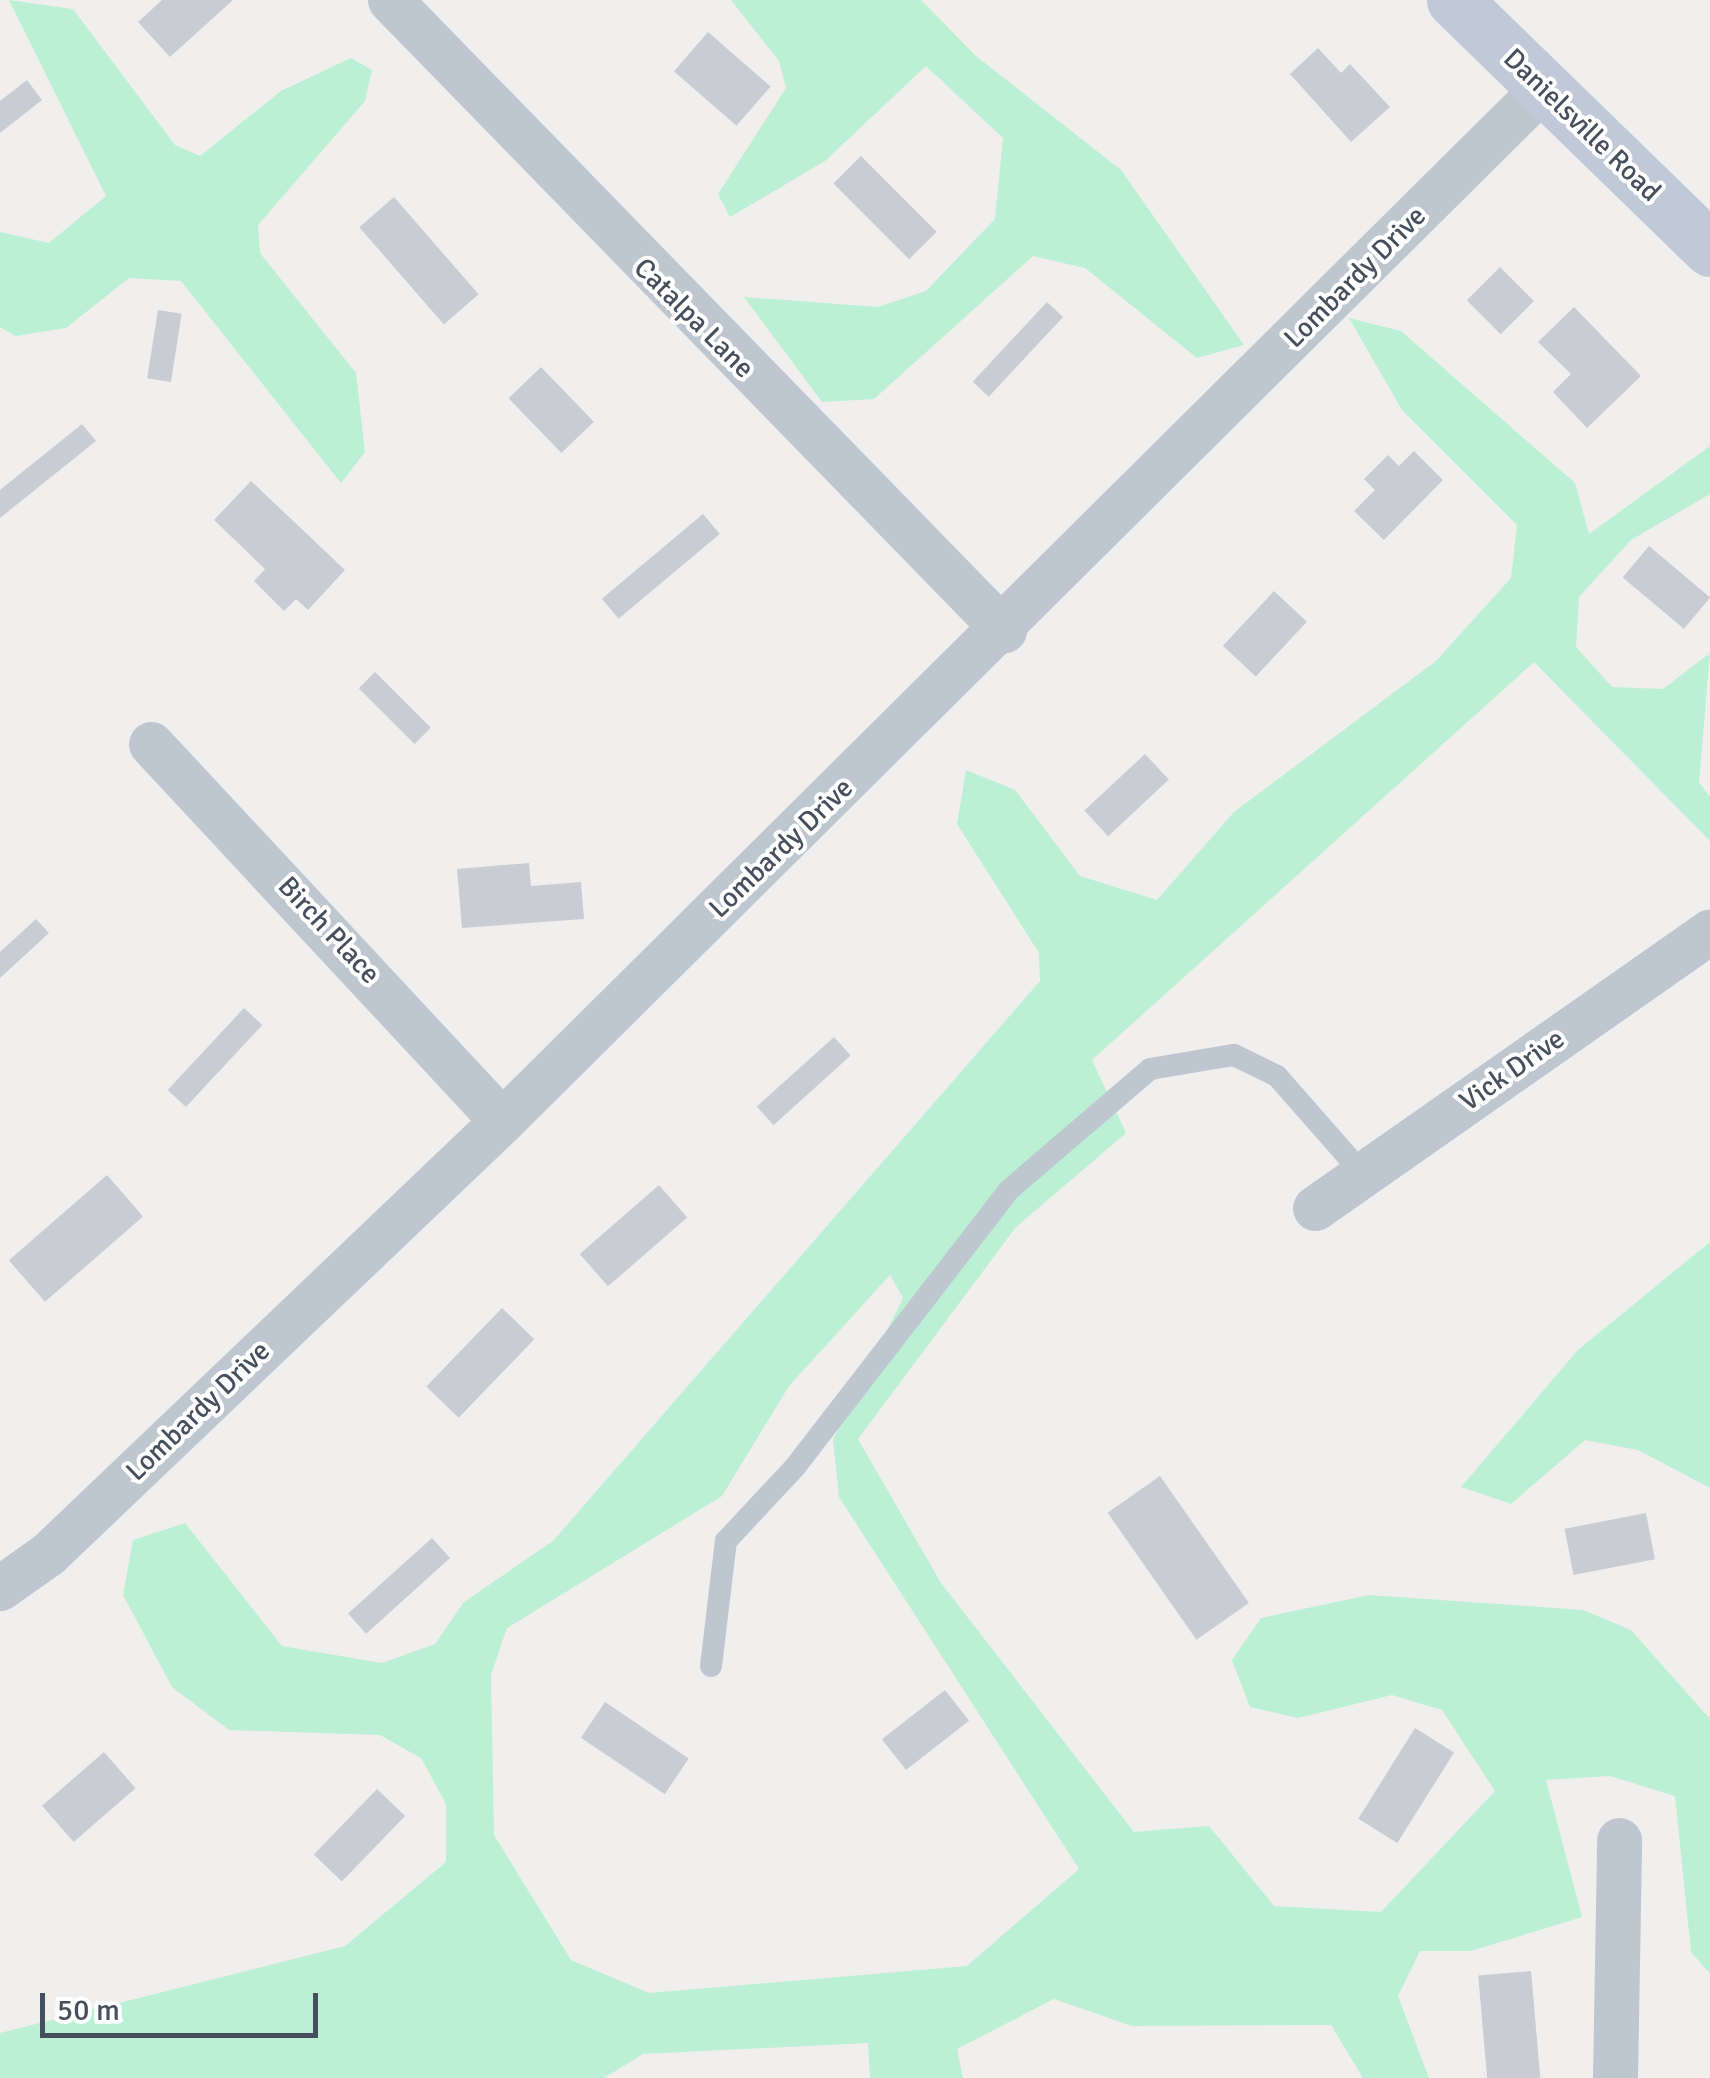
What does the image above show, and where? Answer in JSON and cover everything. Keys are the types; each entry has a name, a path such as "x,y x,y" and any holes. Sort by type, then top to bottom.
{"main road":[{"name":"Danielsville Road","path":"1454,0 1710,249"}],"street":[{"name":"Catalpa Lane","path":"390,0 1004,630"},
{"name":"Lombardy Drive","path":"0,1588 48,1554 502,1120 1004,630 1543,88"},
{"name":"Birch Place","path":"151,744 502,1120"},
{"name":"Vick Drive","path":"1315,1208 1710,932"},
{"path":"1614,2078 1619,1840"}],"lane":[{"path":"711,1666 726,1541 796,1467 1009,1190 1150,1068 1234,1056 1277,1076 1363,1174"}],"green space":[{"path":"9,0 73,9 175,145 200,156 281,91 351,58 372,70 365,101 258,225 260,253 356,373 365,452 341,483 181,281 129,278 66,328 16,336 0,327 0,232 49,243 106,196"},
{"path":"731,0 921,0 976,56 1121,170 1244,345 1197,358 1085,268 1033,256 874,399 822,402 744,297 878,307 926,291 995,219 1003,138 926,66 825,161 730,217 718,194 786,88 779,61"},
{"path":"1349,318 1401,331 1575,483 1589,534 1710,446 1710,494 1631,540 1579,597 1576,647 1612,687 1663,689 1710,653 1699,782 1710,797 1710,841 1534,662 1092,1060 1126,1133 1016,1227 858,1439 941,1583 1134,1832 1209,1826 1274,1906 1381,1912 1495,1791 1442,1710 1392,1695 1298,1718 1250,1707 1232,1660 1261,1618 1369,1595 1583,1610 1631,1630 1710,1719 1710,1974 1691,1952 1675,1796 1610,1776 1546,1780 1582,1917 1471,1951 1420,1951 1398,1996 1429,2078 1363,2078 1331,2025 1132,2026 1054,1999 957,2049 963,2078 870,2078 868,2043 643,2054 604,2078 0,2078 0,2033 345,1946 446,1862 446,1804 421,1758 380,1735 229,1730 172,1687 123,1595 133,1540 185,1523 282,1646 382,1663 435,1644 464,1602 553,1541 1040,981 1039,953 957,824 966,770 1015,790 1080,876 1157,900 1234,812 1436,661 1511,578 1517,525 1402,410","holes":["890,1275 903,1298 833,1440 839,1497 1079,1869 967,1966 649,1993 571,1960 494,1835 491,1675 507,1628 722,1496 789,1386"]},
{"path":"1710,1242 1710,1488 1638,1450 1585,1440 1511,1504 1461,1487 1578,1350"}],"building":[{"path":"162,0 233,0 170,57 138,22"},
{"path":"708,32 771,86 737,126 674,71"},
{"path":"1318,48 1341,73 1350,64 1390,107 1351,142 1290,74"},
{"path":"27,80 42,100 0,133 0,101"},
{"path":"861,156 937,232 909,259 833,184"},
{"path":"394,197 479,294 444,325 359,227"},
{"path":"1500,267 1534,301 1501,334 1467,300"},
{"path":"1047,302 1063,317 989,397 973,382"},
{"path":"1574,307 1641,376 1587,428 1553,392 1571,374 1538,342"},
{"path":"158,310 182,314 171,382 147,378"},
{"path":"541,367 594,422 561,453 509,398"},
{"path":"82,424 96,441 0,518 0,490"},
{"path":"1414,451 1443,480 1384,540 1354,511 1375,490 1364,479 1388,455 1399,466"},
{"path":"251,481 345,570 308,610 296,599 284,611 254,581 265,569 214,520"},
{"path":"703,514 720,534 619,619 602,599"},
{"path":"1649,546 1710,597 1684,629 1623,577"},
{"path":"1274,591 1307,622 1256,677 1223,646"},
{"path":"375,672 431,728 415,744 359,688"},
{"path":"1145,754 1169,780 1108,836 1084,811"},
{"path":"529,863 531,886 581,882 584,919 462,928 457,869"},
{"path":"36,919 49,933 0,978 0,952"},
{"path":"244,1008 262,1025 186,1107 168,1090"},
{"path":"834,1037 851,1056 773,1125 757,1107"},
{"path":"107,1175 143,1217 45,1302 9,1260"},
{"path":"659,1185 687,1217 608,1286 580,1254"},
{"path":"502,1308 534,1339 459,1418 426,1386"},
{"path":"1160,1476 1249,1603 1196,1640 1108,1513"},
{"path":"1646,1513 1655,1559 1573,1575 1565,1529"},
{"path":"432,1538 450,1558 366,1634 348,1614"},
{"path":"945,1690 969,1721 906,1770 882,1739"},
{"path":"605,1702 689,1758 665,1794 581,1738"},
{"path":"1415,1728 1454,1752 1397,1843 1358,1819"},
{"path":"104,1752 135,1788 74,1842 42,1806"},
{"path":"377,1789 405,1816 342,1882 314,1854"},
{"path":"1531,1971 1540,2078 1487,2078 1478,1976"}]}
